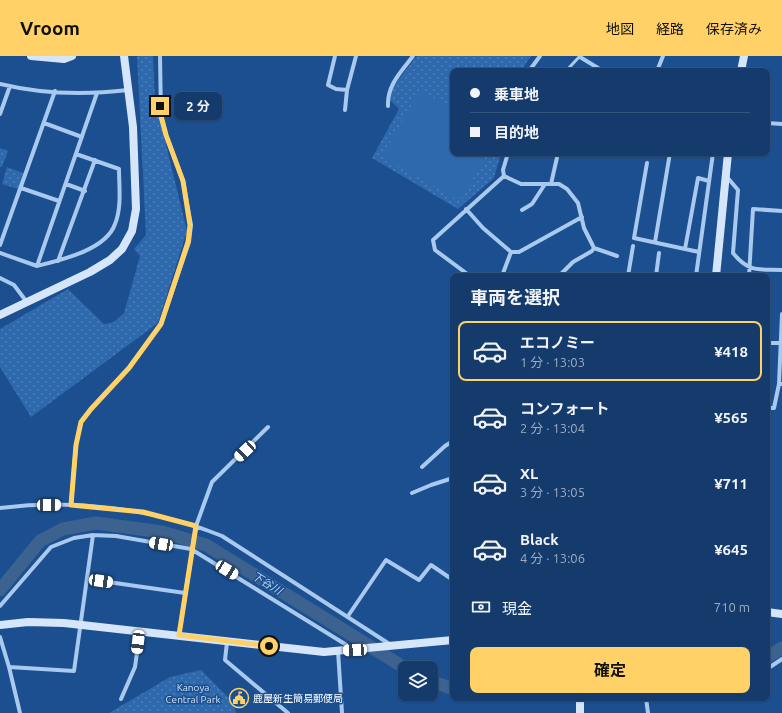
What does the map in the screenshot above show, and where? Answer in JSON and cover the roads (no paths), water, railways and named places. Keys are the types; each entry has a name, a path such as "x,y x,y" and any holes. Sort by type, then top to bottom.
{"street":[{"path":"31,56 64,59 72,56"},
{"path":"0,315 26,301 90,272 110,260 122,248 132,231 135,221 136,202 133,127 124,56"},
{"path":"71,505 76,445 81,422 129,368 161,324 188,242 190,225 183,181 166,135 161,116 160,56"},
{"path":"335,56 328,85 336,89 347,90"},
{"path":"345,110 347,90 356,56"},
{"path":"388,106 390,86 413,56"},
{"path":"531,68 540,56"},
{"path":"580,56 598,68"},
{"path":"658,68 663,56"},
{"path":"742,68 744,56"},
{"path":"0,84 55,92 97,93 128,90"},
{"path":"0,114 10,86"},
{"path":"0,245 55,92"},
{"path":"37,266 97,93"},
{"path":"44,123 82,137"},
{"path":"770,123 782,124"},
{"path":"0,253 37,266 58,261 87,250 101,242 115,224 118,213 119,168 76,154"},
{"path":"507,156 502,170 504,176 521,184 558,184 567,189 578,203 584,228 594,248 617,256"},
{"path":"551,184 557,156"},
{"path":"655,242 669,156"},
{"path":"696,273 712,156"},
{"path":"716,273 728,156"},
{"path":"58,261 85,191 95,160"},
{"path":"647,163 634,238 699,252"},
{"path":"726,175 738,190 733,254 740,262 749,268 782,270"},
{"path":"466,273 435,250 433,240 504,176"},
{"path":"685,249 698,178 709,180"},
{"path":"66,184 85,191"},
{"path":"522,210 532,204 544,184"},
{"path":"21,188 59,201"},
{"path":"466,209 483,228 511,252 518,252 582,217"},
{"path":"749,273 753,209 782,211"},
{"path":"628,273 633,246"},
{"path":"562,273 573,262 592,251 594,248"},
{"path":"503,273 511,252"},
{"path":"656,273 659,253"},
{"path":"0,278 14,285 26,301"},
{"path":"770,408 774,408 780,384 782,314"},
{"path":"770,343 780,343"},
{"path":"179,635 191,549 196,526 212,482 268,427"},
{"path":"422,466 444,446 450,443"},
{"path":"412,493 431,484 450,479"},
{"path":"0,508 71,505 143,512 196,526 222,536 348,616 389,646"},
{"path":"9,667 74,671 93,535"},
{"path":"0,606 51,547 74,538 93,535 116,536 191,549 358,650"},
{"path":"348,616 386,560 419,580 431,565 450,578"},
{"path":"87,579 185,593"},
{"path":"770,612 782,614"},
{"path":"0,625 28,622 81,625 140,630 227,642 324,652 450,640"},
{"path":"121,699 135,667 140,630"},
{"path":"0,637 20,713"},
{"path":"227,642 225,660 288,713"},
{"path":"338,651 342,713"},
{"path":"770,667 782,659"},
{"path":"580,701 580,713"},
{"path":"646,701 648,713"}],"lane":[{"path":"569,68 580,56"}],"waterway":[{"name":"下谷川","path":"0,590 40,541 63,529 96,523 162,532 206,545 398,664"},
{"name":"下谷川","path":"770,655 782,648"},
{"name":"下谷川","path":"438,684 450,688"}],"place":[{"name":"鹿屋新生簡易郵便局","path":"239,698"}],"park label":[{"name":"Kanoya Central Park","path":"193,692"}]}
